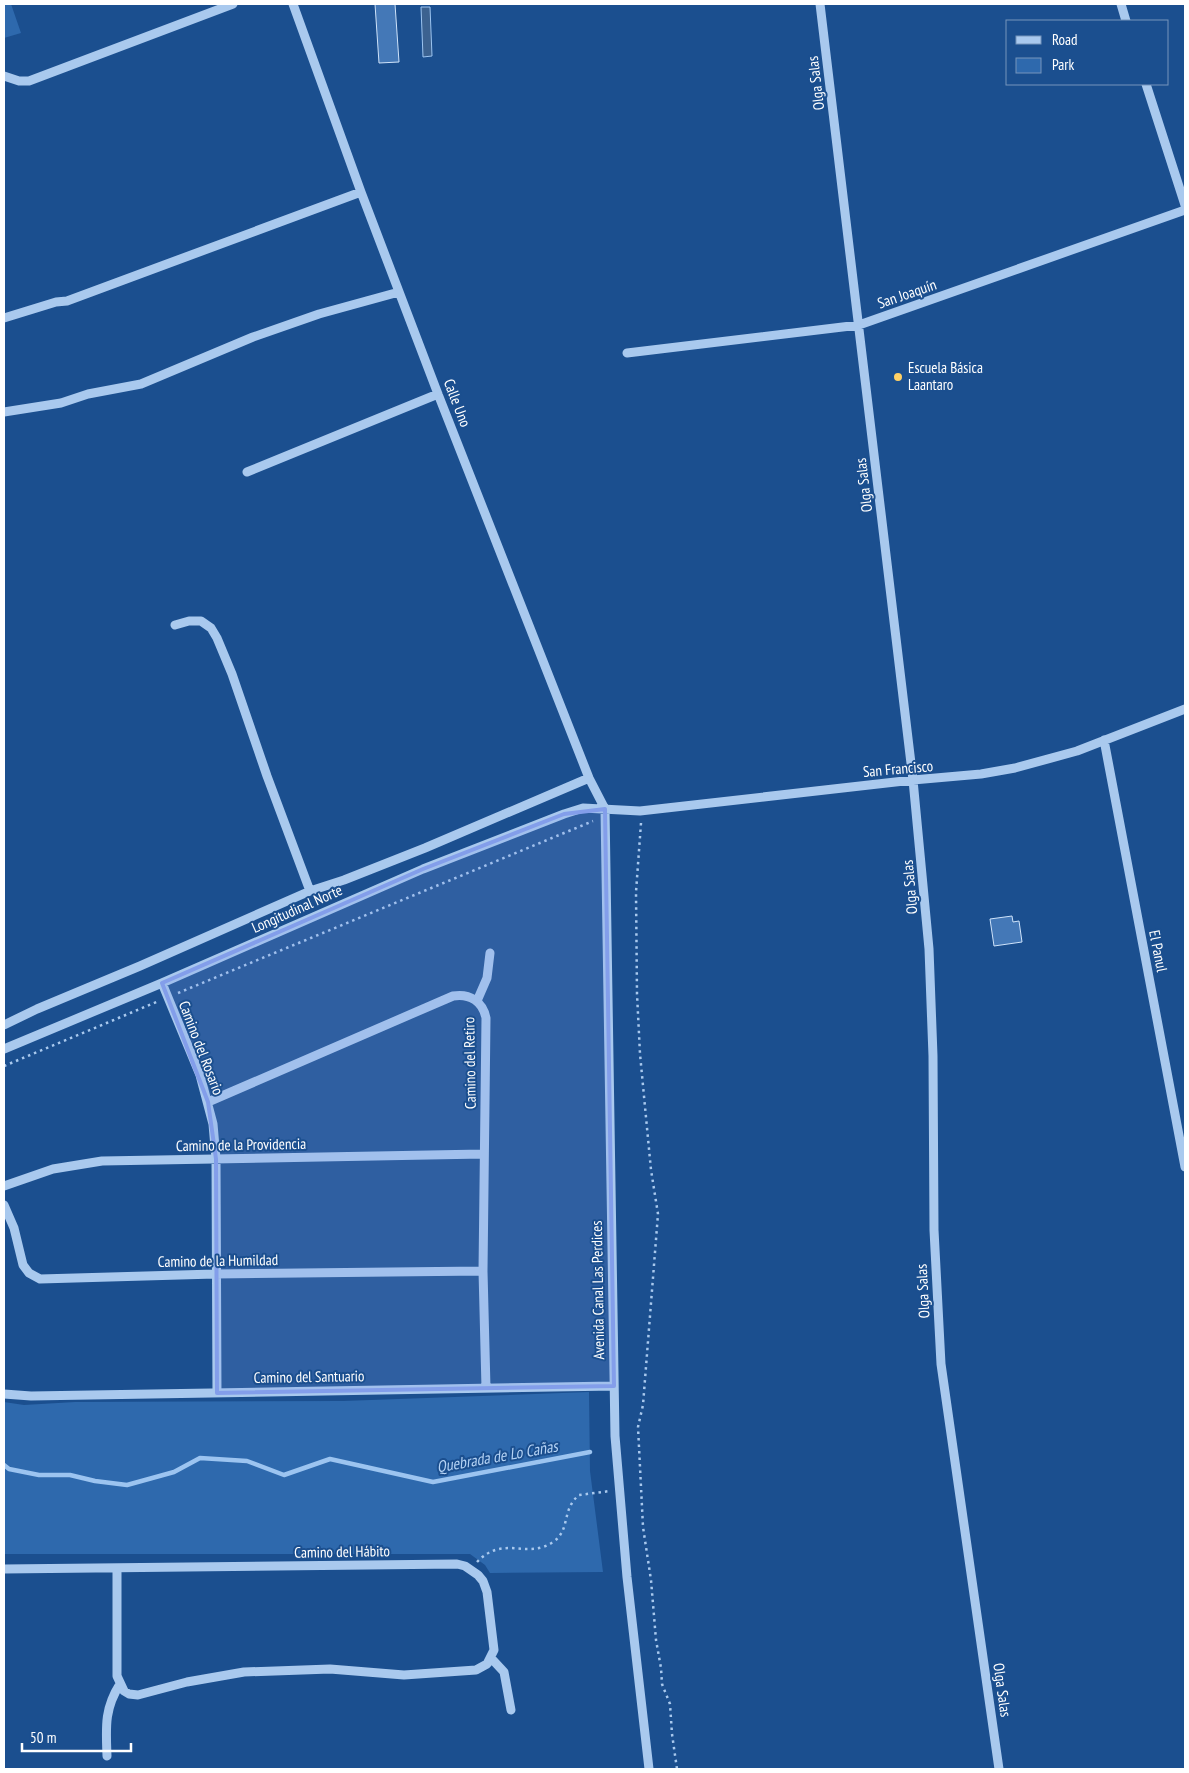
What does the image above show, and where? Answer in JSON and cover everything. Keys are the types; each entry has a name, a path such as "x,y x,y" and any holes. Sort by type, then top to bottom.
{"street":[{"path":"4,76 19,81 29,80 233,4"},
{"name":"Calle Uno","path":"293,4 361,192 438,394 589,778 605,809"},
{"name":"Olga Salas","path":"820,4 913,780 929,949 934,1230 941,1364 999,1769"},
{"path":"1121,4 1126,20"},
{"path":"1146,85 1185,205"},
{"path":"4,318 56,302 67,301 361,192"},
{"name":"San Joaquín","path":"627,353 859,325 1185,210"},
{"path":"4,412 61,403 88,394 141,384 253,338 318,314 399,292"},
{"path":"248,472 438,394"},
{"path":"175,626 189,621 201,621 210,628 217,638 232,674 267,776 310,891"},
{"name":"San Francisco","path":"605,809 640,811 913,780 964,776 1015,768 1046,760 1104,740 1185,709"},
{"name":"El Panul","path":"1104,740 1185,1167"},
{"name":"Longitudinal Norte","path":"4,1025 310,891 344,880 425,848 589,778"},
{"name":"Longitudinal Norte","path":"4,1049 162,983 423,869 564,814 583,808 605,809"},
{"name":"Avenida Canal Las Perdices","path":"605,809 614,1386 619,1490 649,1769"},
{"path":"477,1001 487,978 490,953"},
{"name":"Camino del Rosario","path":"162,983 200,1075 213,1124 216,1159 217,1392"},
{"name":"Camino del Retiro","path":"208,1102 453,996 466,996 477,1001 486,1018 483,1154 486,1388"},
{"name":"Camino de la Providencia","path":"4,1186 34,1174 77,1164 126,1160 483,1154"},
{"name":"Camino de la Humildad","path":"4,1205 14,1228 23,1265 29,1274 40,1279 215,1274 483,1271"},
{"name":"Camino del Santuario","path":"4,1394 31,1396 614,1386"},
{"name":"Camino del Hábito","path":"4,1569 457,1564 472,1570"},
{"path":"116,1568 117,1676 124,1691 129,1694 138,1695 187,1682 244,1672 271,1670 338,1669 404,1675 476,1670 487,1664 494,1650 487,1592 483,1581 472,1570"},
{"path":"491,1658 504,1672 511,1710"},
{"path":"107,1756 106,1716 113,1694 120,1684"}],"path":[{"path":"640,811 641,829 636,892 637,994 640,1054 651,1170 658,1214 643,1405 638,1427 640,1492 656,1640 662,1684 670,1704 677,1769"},
{"path":"4,1066 591,822 605,819"},
{"path":"472,1570 482,1556 497,1548 531,1549 548,1545 560,1536 566,1524 568,1509 579,1495 619,1490"}],"highlighted area":[{"path":"605,809 614,1386 217,1393 216,1159 208,1102 162,983 423,869 564,814"}],"green space":[{"path":"4,4 11,4 21,33 4,38"},
{"path":"589,1392 590,1471 603,1572 490,1573 485,1565 470,1554 4,1554 4,1402 24,1405 75,1402 343,1401"}],"shaded area":[{"path":"421,7 430,7 432,56 423,57"}],"building":[{"path":"375,4 395,4 399,62 379,63"},
{"path":"1012,916 1013,922 1019,921 1022,942 994,946 990,919"}],"waterway":[{"name":"Quebrada de Lo Cañas","path":"4,1465 9,1469 39,1475 70,1475 95,1481 127,1485 174,1472 200,1458 247,1461 284,1475 330,1459 433,1482 590,1452"}],"place":[{"name":"Escuela Básica Laantaro","path":"898,377"}]}
